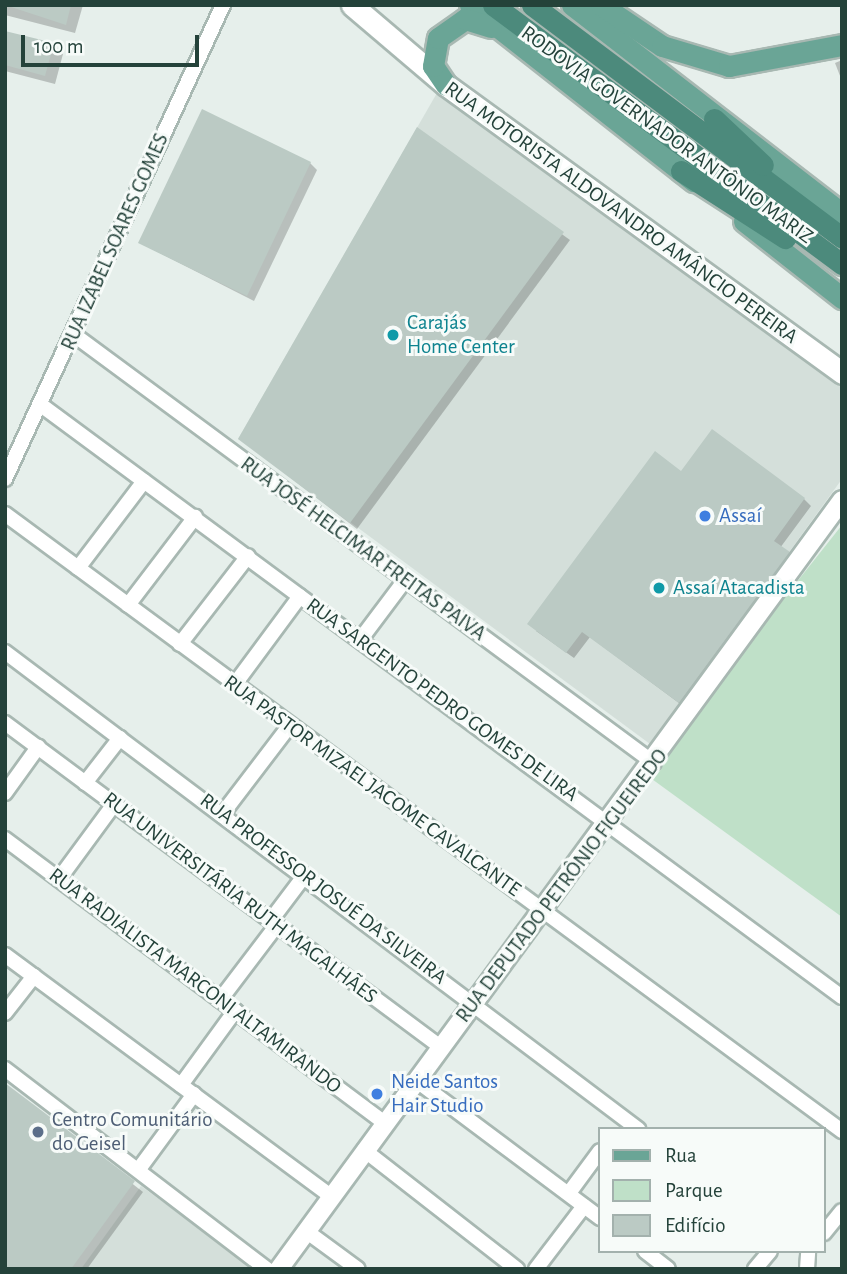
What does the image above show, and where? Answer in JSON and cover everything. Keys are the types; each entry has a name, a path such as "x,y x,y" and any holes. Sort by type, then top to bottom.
{"highway":[{"name":"RODOVIA GOVERNADOR ANTÔNIO MARIZ","path":"493,5 842,264"},
{"name":"RODOVIA GOVERNADOR ANTÔNIO MARIZ","path":"532,5 842,238"},
{"path":"714,119 842,232"},
{"path":"681,170 842,271"}],"main road":[{"name":"RUA MOTORISTA ALDOVANDRO AMÂNCIO PEREIRA","path":"352,5 446,85 842,373"},
{"name":"RUA MOTORISTA ALDOVANDRO AMÂNCIO PEREIRA","path":"367,5 422,63"},
{"path":"453,5 495,28"},
{"path":"470,5 495,28 681,170 842,298"},
{"path":"572,5 668,84 842,214"},
{"path":"601,5 662,46 729,66 842,45"},
{"path":"446,85 433,66 438,38 466,19 495,28"}],"street":[{"name":"RUA IZABEL SOARES GOMES","path":"5,479 223,5"},
{"name":"RUA JOSÉ HELCIMAR FREITAS PAIVA","path":"73,334 654,763"},
{"name":"RUA SARGENTO PEDRO GOMES DE LIRA","path":"41,405 609,822 842,997"},
{"path":"78,568 144,481"},
{"name":"RUA DEPUTADO PETRÔNIO FIGUEIREDO","path":"279,1269 364,1150 654,763 842,499"},
{"name":"RUA PASTOR MIZAEL JACOME CAVALCANTE","path":"5,514 842,1131"},
{"path":"128,605 195,517"},
{"path":"180,645 248,556"},
{"path":"360,640 405,580"},
{"path":"235,684 300,596"},
{"name":"RUA PROFESSOR JOSUÉ DA SILVEIRA","path":"5,652 474,1003 621,1124"},
{"name":"RUA UNIVERSITÁRIA RUTH MAGALHÃES","path":"5,723 442,1048"},
{"path":"223,813 290,725"},
{"path":"85,783 120,738"},
{"path":"5,793 38,747"},
{"path":"59,879 114,804"},
{"name":"RUA RADIALISTA MARCONI ALTAMIRANDO","path":"5,839 385,1123"},
{"path":"220,1000 304,875"},
{"path":"5,955 331,1196"},
{"path":"5,1013 34,976"},
{"path":"181,1084 235,1011"},
{"path":"5,1069 267,1269"},
{"path":"416,1082 598,1216"},
{"path":"139,1169 194,1094"},
{"path":"364,1150 517,1269"},
{"path":"569,1194 598,1154"},
{"path":"536,1269 584,1206"},
{"path":"826,1231 842,1211"},
{"path":"306,1231 358,1269"},
{"path":"648,1253 668,1269"},
{"path":"755,1269 768,1253"}],"shaded area":[{"path":"441,86 842,381 842,479 650,744 238,439"},
{"path":"141,1186 255,1269 81,1269"}],"green space":[{"path":"842,525 842,917 645,774"}],"building":[{"path":"5,5 71,5 66,25"},
{"path":"5,31 54,43 45,76 5,65"},
{"path":"202,109 311,162 247,296 138,243"},
{"name":"Carajás Home Center","path":"417,127 564,232 350,523 238,439"},
{"name":"Assaí Atacadista","path":"712,429 805,498 774,541 790,552 679,703 582,632 566,653 527,624 655,451 681,471"},
{"name":"Centro Comunitário do Geisel","path":"5,1083 135,1181 71,1269 5,1269"}],"place":[{"name":"Carajás Home Center","path":"393,335"},
{"name":"Assaí","path":"705,516"},
{"name":"Assaí Atacadista","path":"659,588"},
{"name":"Neide Santos Hair Studio","path":"377,1094"},
{"name":"Centro Comunitário do Geisel","path":"38,1132"}]}
